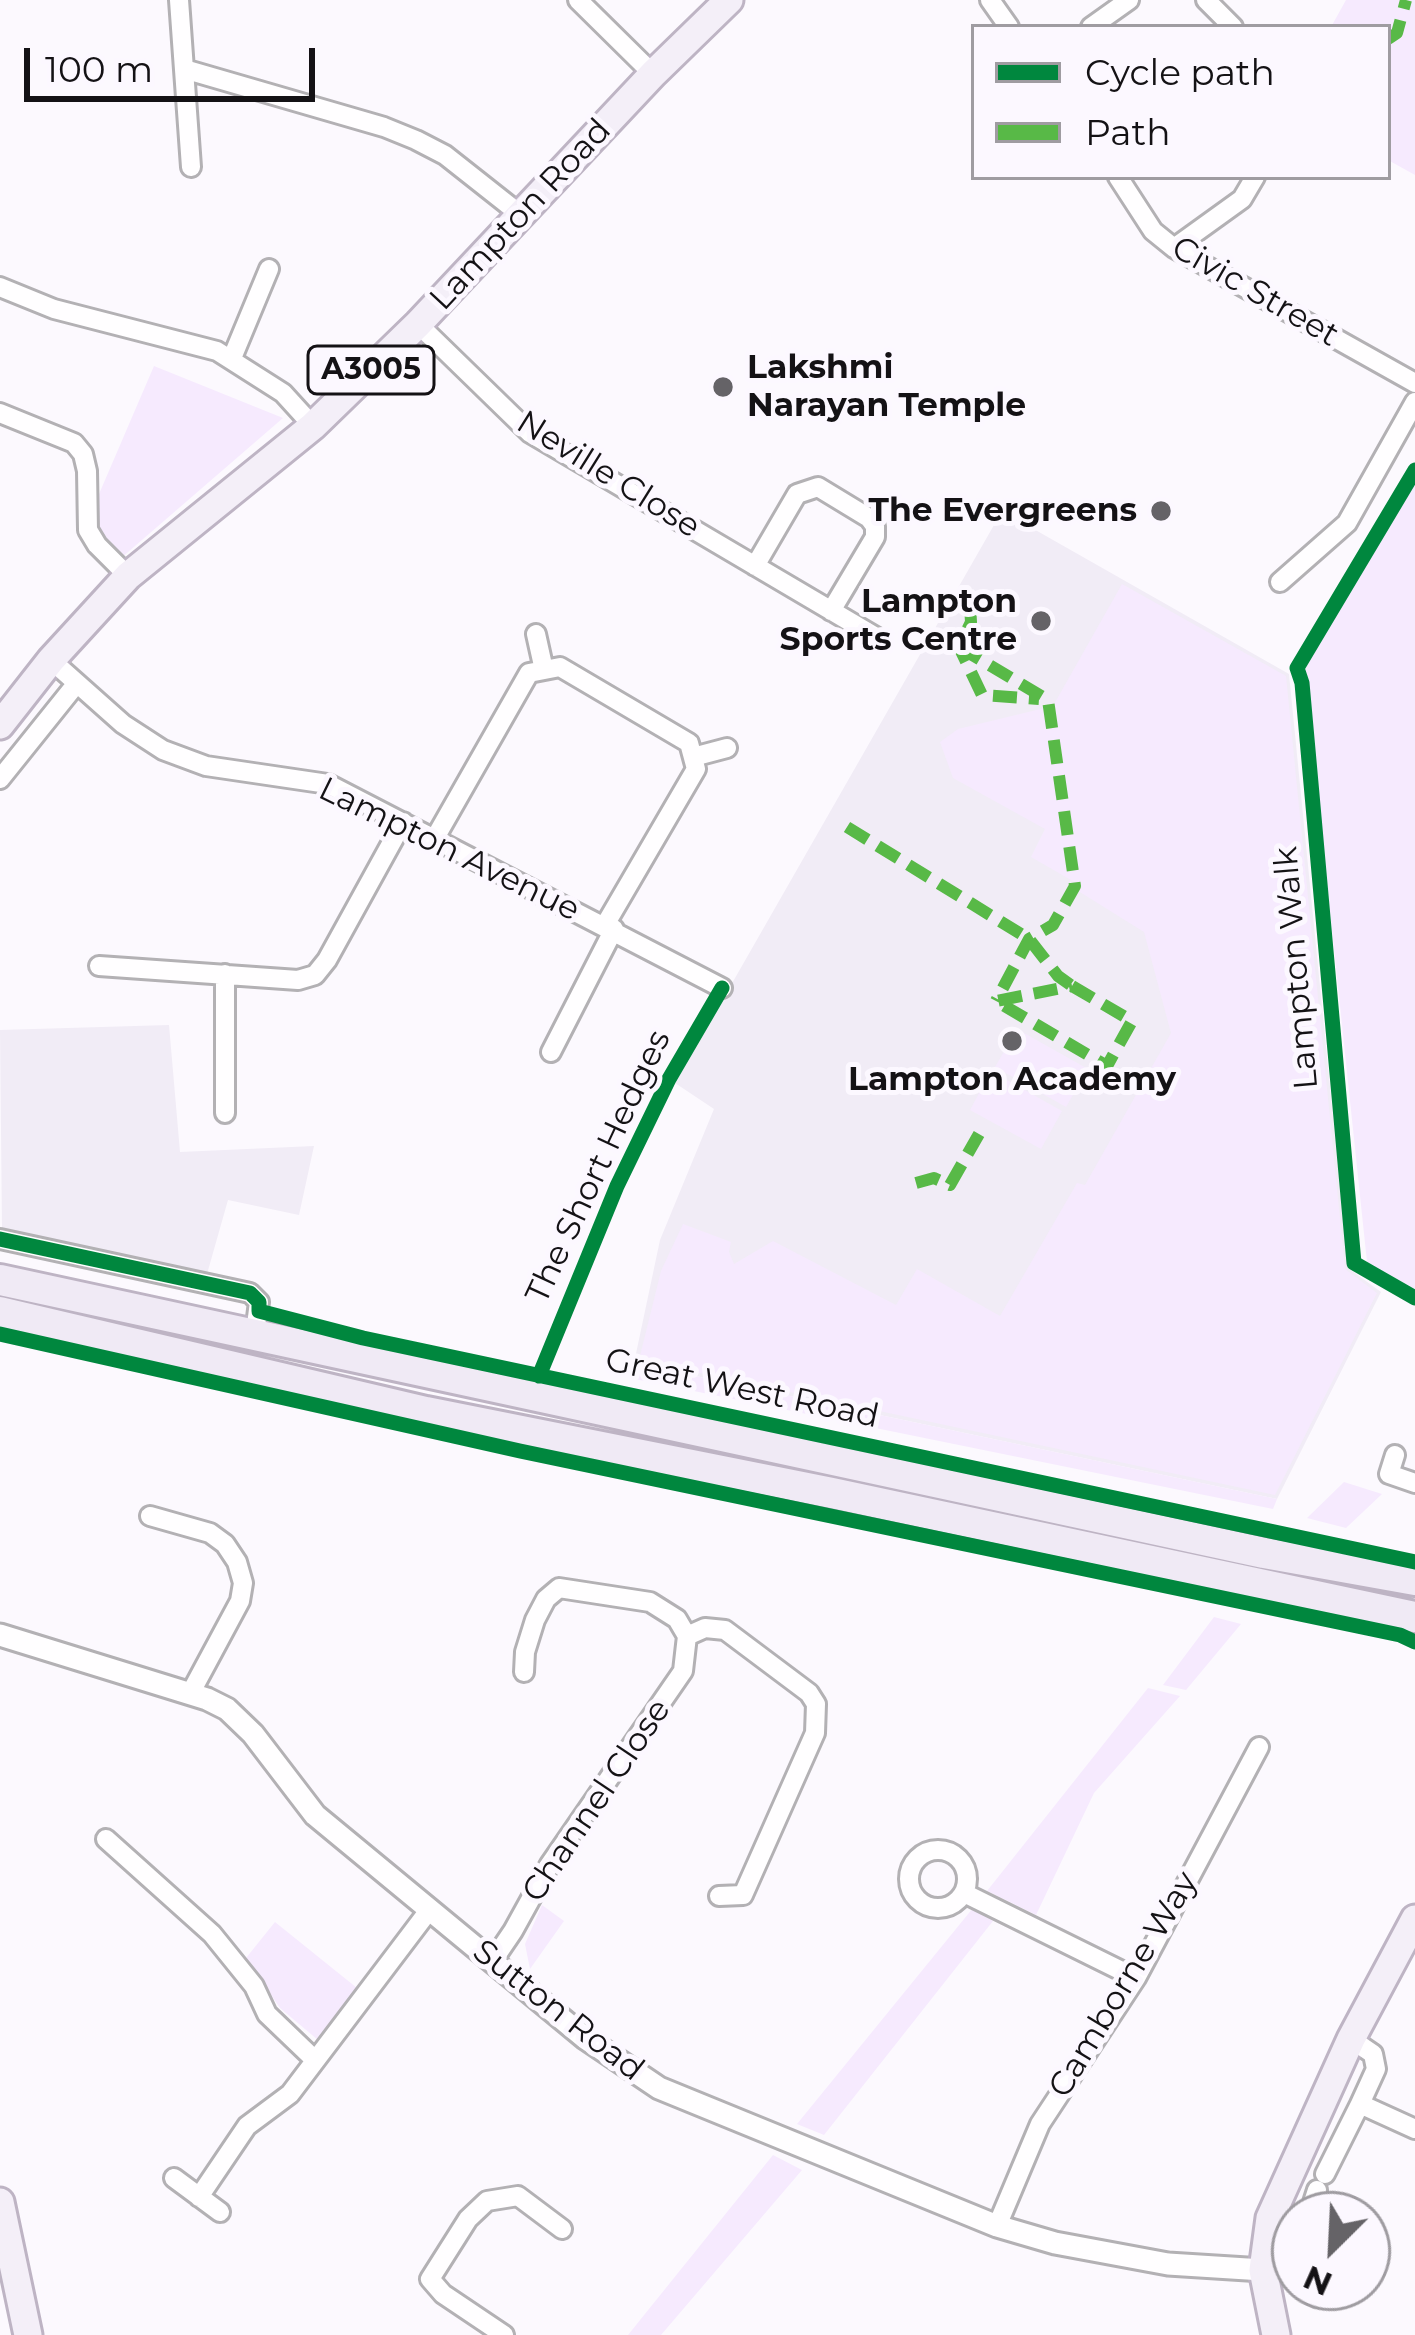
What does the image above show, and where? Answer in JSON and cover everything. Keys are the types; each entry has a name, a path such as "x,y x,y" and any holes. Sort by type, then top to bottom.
{"highway":[{"path":"0,1253 33,1287"},
{"name":"Great West Road","path":"0,1280 257,1322 1264,1553 1415,1580"},
{"path":"0,1312 426,1412 1415,1617"}],"main road":[{"name":"Lampton Road","path":"0,725 51,660 128,576 313,426 418,324 729,0"},
{"path":"1294,2191 1351,2038 1415,1919"},
{"path":"0,2202 28,2335"},
{"path":"1271,2250 1263,2270 1276,2335"}],"street":[{"path":"178,0 191,167"},
{"path":"578,0 653,74"},
{"path":"1094,24 1129,0"},
{"path":"1206,0 1229,24"},
{"path":"184,69 416,140 445,155 521,215"},
{"name":"Civic Street","path":"1120,180 1153,231 1174,248 1415,383"},
{"path":"1174,248 1242,199 1253,180"},
{"path":"232,358 269,269"},
{"path":"0,286 54,309 188,342 232,358 283,393 313,426"},
{"name":"Neville Close","path":"418,324 530,433 881,640"},
{"path":"1280,582 1347,523 1415,402"},
{"path":"0,412 74,443 83,454 88,530 128,576"},
{"path":"754,566 797,494 818,487 875,526 875,537 831,611"},
{"path":"536,634 544,670"},
{"name":"Lampton Avenue","path":"51,660 133,732 163,750 206,766 328,784 722,988"},
{"path":"435,838 529,673 560,667 689,743 696,769 609,927 551,1052"},
{"path":"0,779 77,683"},
{"path":"693,757 727,748"},
{"path":"99,966 298,980 315,975 404,822"},
{"path":"225,974 225,1113"},
{"name":"Great West Road","path":"0,1239 250,1293 259,1301 257,1322"},
{"path":"1395,1455 1389,1474 1415,1483"},
{"path":"150,1516 209,1533 225,1544 243,1582 240,1601 190,1694"},
{"path":"524,1672 536,1620 546,1599 559,1588 650,1602 676,1619 687,1636 704,1628 724,1630 809,1693 816,1704 815,1733 742,1894 719,1897"},
{"name":"Sutton Road","path":"0,1634 190,1694 236,1715 315,1815 601,2050 659,2088 998,2226 1055,2243 1168,2264 1263,2270"},
{"name":"Channel Close","path":"492,1962 550,1864 683,1671 687,1636"},
{"name":"Camborne Way","path":"998,2226 1040,2124 1136,1978 1259,1747"},
{"path":"106,1839 212,1934 254,1986 267,2014 314,2060"},
{"path":"964,1893 1136,1978"},
{"path":"199,2197 247,2126 290,2094 430,1909"},
{"path":"1318,2191 1376,2069 1373,2054 1351,2038"},
{"path":"1360,2104 1415,2128"},
{"path":"174,2179 220,2212"},
{"path":"505,2335 443,2294 430,2279 439,2262 468,2219 487,2201 518,2196 562,2229"}],"shaded area":[{"path":"1346,0 1415,0 1415,175 1391,162 1391,24 1333,24"},
{"path":"154,366 283,418 120,559 97,531 96,501"},
{"path":"1415,480 1415,1289 1367,1262 1305,674 1307,658"},
{"name":"Lampton Academy","path":"1002,511 1289,674 1348,1268 1381,1292 1277,1499 634,1363 660,1240 714,1109 675,1083"},
{"path":"1122,584 1286,676 1345,1269 1377,1293 1275,1495 639,1360 661,1271 683,1224 731,1242 734,1264 773,1241 896,1305 917,1269 1000,1316 1077,1183 1085,1185 1171,1033 1144,932 1031,857 1045,829 953,778 940,742 958,729 1053,706"},
{"path":"169,1025 180,1152 314,1146 299,1215 228,1200 207,1274 2,1230 0,1030"},
{"path":"1017,1029 1088,1069 1066,1107 995,1067"},
{"path":"991,1071 1062,1111 1041,1149 970,1110"},
{"path":"634,1363 1277,1499 1273,1509 630,1378"},
{"path":"1344,1482 1382,1494 1346,1528 1307,1518"},
{"path":"1214,1617 1241,1624 1186,1690 1163,1685"},
{"path":"1148,1688 1180,1696 1094,1793 1036,1915 987,1891"},
{"path":"542,1905 564,1921 530,1969 525,1944"},
{"path":"973,1908 993,1921 824,2135 797,2124"},
{"path":"275,1922 357,1988 318,2040 280,2008 246,1958"},
{"path":"773,2155 802,2170 661,2335 628,2335"}],"marked path":[{"path":"1391,37 1397,33 1406,0"},
{"path":"970,606 971,622 959,647 982,695 1039,699"},
{"path":"959,647 1048,700 1075,886 1053,925 1029,939 996,1001"},
{"path":"847,827 1029,939 1072,986"},
{"path":"1072,986 1132,1021 1107,1066 996,1001 1072,986"},
{"path":"916,1183 934,1178 950,1185 979,1134"}],"cycle path":[{"name":"Lampton Walk","path":"1415,470 1297,668 1354,1263 1415,1298"},
{"name":"The Short Hedges","path":"539,1376 617,1186 669,1079 722,988"},
{"path":"0,1239 250,1293 259,1302 259,1311 363,1338 1415,1562"},
{"path":"0,1334 520,1451 1400,1635 1415,1642"}],"place":[{"name":"Lakshmi Narayan Temple","path":"723,387"},
{"name":"The Evergreens","path":"1161,511"},
{"name":"Lampton Sports Centre","path":"1041,621"},
{"name":"Lampton Academy","path":"1012,1041"}]}
